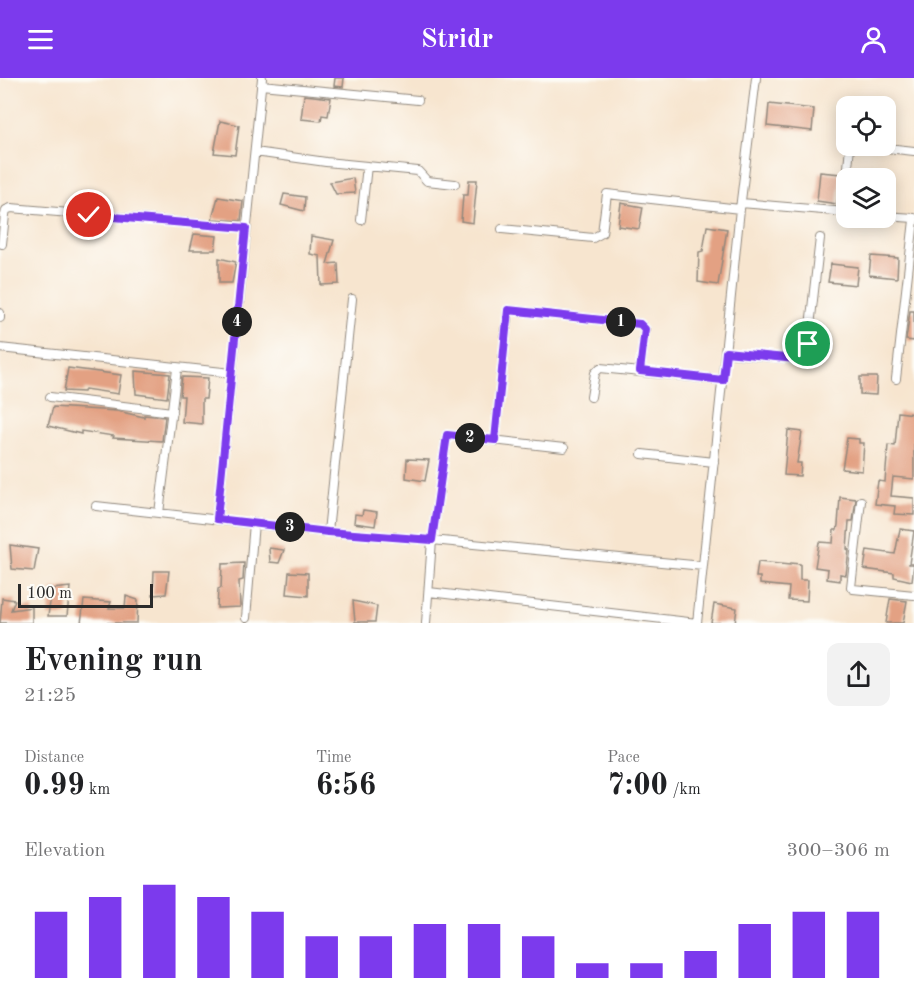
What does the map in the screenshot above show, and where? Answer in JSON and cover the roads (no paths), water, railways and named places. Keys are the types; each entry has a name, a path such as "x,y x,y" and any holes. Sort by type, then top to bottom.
{"street":[{"path":"429,592 697,623 756,78"},
{"path":"217,519 261,81 418,100"},
{"path":"896,149 914,151"},
{"path":"255,152 418,171 427,181 455,184"},
{"path":"361,220 367,166"},
{"path":"502,229 593,238 599,236 602,233 607,194 836,211"},
{"path":"2,244 5,214 10,208 246,228"},
{"path":"896,217 914,219 896,379"},
{"path":"726,352 796,359 804,356 808,344 820,238"},
{"path":"328,532 351,299"},
{"path":"495,440 508,310 640,324 645,329 640,371"},
{"path":"0,313 0,318"},
{"path":"0,348 177,369 232,373"},
{"path":"591,397 595,373 600,368 723,380"},
{"path":"159,513 177,369"},
{"path":"50,397 172,412"},
{"path":"426,623 432,540 447,435 564,448"},
{"path":"642,454 714,462"},
{"path":"861,501 851,587 914,596"},
{"path":"96,506 328,532 703,566"},
{"path":"246,618 254,523"}]}
